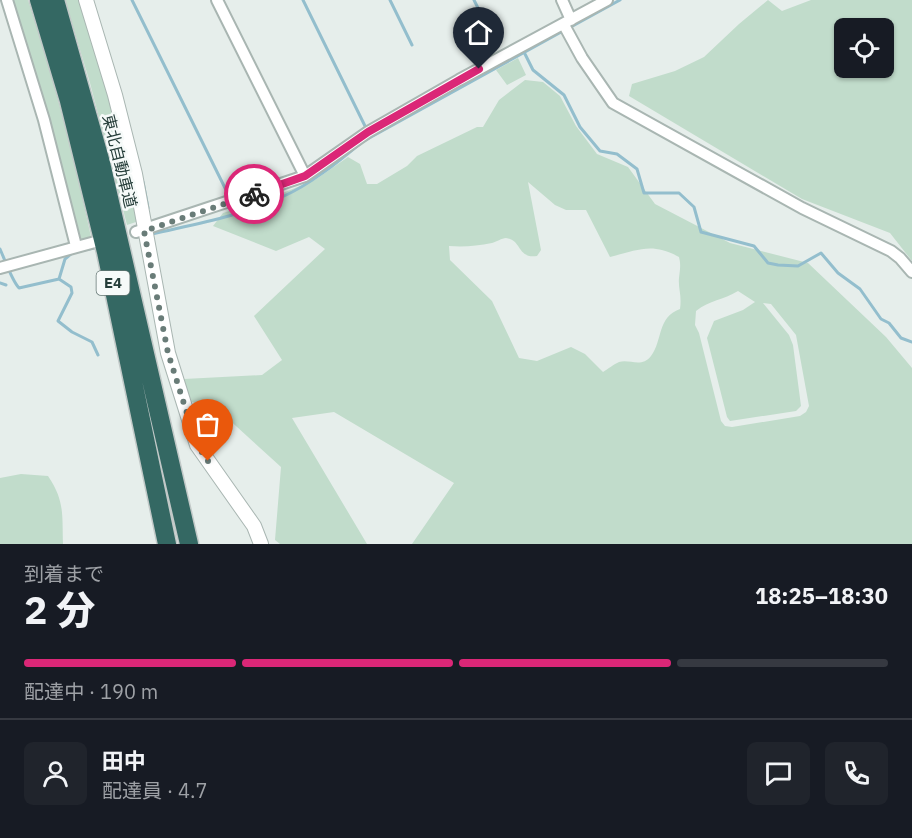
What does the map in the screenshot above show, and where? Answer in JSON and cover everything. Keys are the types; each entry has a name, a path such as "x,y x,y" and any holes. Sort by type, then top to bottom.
{"highway":[{"name":"東北自動車道","path":"38,0 69,101 104,242 166,544"},
{"name":"東北自動車道","path":"56,0 101,164 189,544"}],"street":[{"path":"7,0 44,120 76,246"},
{"path":"86,0 118,106 135,174 140,232 168,353 197,445 254,526 261,544"},
{"path":"217,0 305,176"},
{"path":"562,0 582,58 613,103 802,208 891,251 912,272"},
{"path":"140,232 305,176 368,132 607,0"},
{"path":"1,266 95,242"}],"green space":[{"path":"12,0 28,0 63,118 91,237 80,240 77,237 20,21"},
{"path":"65,0 81,0 112,99 138,217 136,222 127,225 90,83"},
{"path":"768,0 782,11 811,0 912,0 912,261 890,233 802,199 629,96 632,84 675,71 704,57"},
{"path":"518,58 526,75 507,85 496,70"},
{"path":"525,80 543,82 560,96 576,126 597,154 628,167 655,204 730,243 808,263 886,337 912,368 912,544 412,544 454,483 334,412 292,418 367,544 280,544 275,540 281,467 225,416 190,401 184,379 262,375 282,360 254,316 325,249 309,237 276,251 213,226 223,213 315,180 348,157 360,164 367,184 377,184 407,166 417,156 477,127 483,127 499,100","holes":["528,182 555,205 566,210 586,210 610,257 645,249 661,250 679,257 680,309 667,317 655,350 644,362 623,361 603,372 585,354 571,347 537,361 519,358 492,301 450,260 449,246 481,245 506,238 515,242 526,255 537,256 541,250","738,291 755,302 743,310 714,321 707,338 727,417 730,421 796,411 801,406 793,345 789,335 763,303 771,304 796,335 809,406 800,416 732,427 725,426 721,421 695,325 696,311 706,304"]},
{"path":"21,474 48,476 62,508 63,544 0,544 0,478"}],"waterway":[{"path":"132,0 226,190"},
{"path":"303,0 365,126"},
{"path":"390,0 412,45"},
{"path":"474,0 482,16"},
{"path":"569,28 620,0"},
{"path":"152,232 152,234 218,219 266,204 293,192 334,165 362,142 563,31"},
{"path":"525,54 533,70 564,95 580,127 600,151 617,154 637,169 644,193 679,193 694,207 701,232 754,246 768,263 798,266 821,253 838,273 860,289 881,319 889,323 901,338 912,342"},
{"path":"143,182 148,208"},
{"path":"84,250 94,248"},
{"path":"0,249 19,288 59,279 65,259 72,253"},
{"path":"59,279 71,287 72,293 58,321 72,332 92,342 98,355"},
{"path":"0,283 6,285"}],"way so far":[{"path":"208,461 197,445 168,353 144,231 254,194"}],"route":[{"path":"254,194 305,176 368,132 479,69"}]}
